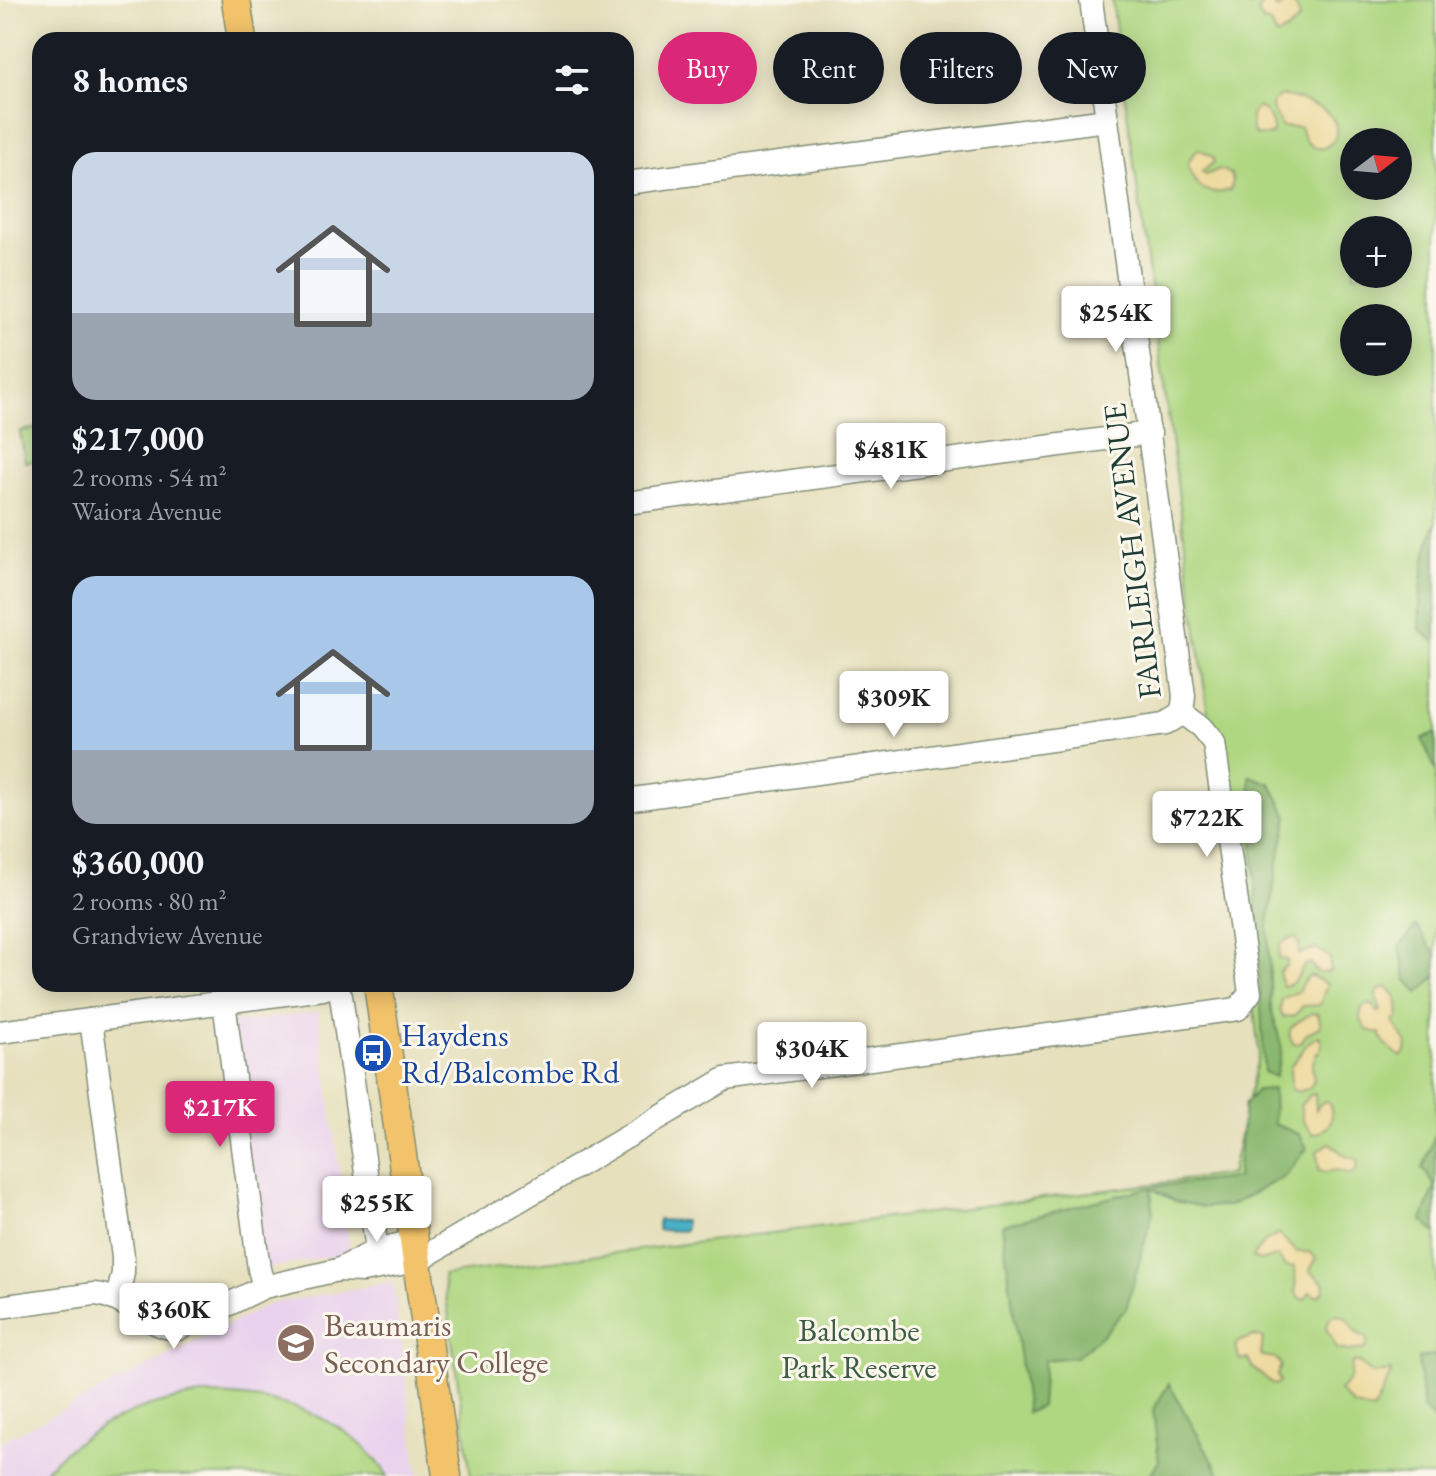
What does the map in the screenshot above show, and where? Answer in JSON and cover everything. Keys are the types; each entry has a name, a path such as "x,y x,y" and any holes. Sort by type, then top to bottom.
{"main road":[{"path":"236,0 241,32"},
{"path":"380,992 447,1476"}],"street":[{"name":"FAIRLEIGH AVENUE","path":"1091,0 1184,696 1182,713"},
{"path":"634,182 1107,120"},
{"path":"634,502 1150,433"},
{"path":"338,1270 363,1271 416,1251 725,1079 1238,1009 1250,993 1214,743 1201,727 1182,713 1165,724 634,799"},
{"path":"0,1032 316,992"},
{"path":"334,992 377,1250"},
{"path":"224,1002 259,1269 264,1287"},
{"path":"91,1020 123,1257 117,1299"},
{"path":"0,1307 94,1294 117,1299 159,1325 178,1329 264,1287 338,1270 377,1250 416,1251"}],"shaded area":[{"path":"318,1012 350,1252 256,1271 222,1024"},
{"name":"Beaumaris Secondary College","path":"393,1282 418,1476 0,1476 0,1442 269,1304"}],"green space":[{"name":"Balcombe Park Reserve","path":"1112,0 1436,0 1436,1476 471,1476 443,1275 1231,1174 1259,1053 1223,733 1209,721 1126,104 1146,104 1146,32 1116,32"},
{"path":"32,429 32,461 25,462 20,431"},
{"path":"1436,522 1436,643 1420,630 1420,617 1425,562"},
{"path":"1436,732 1436,771 1422,739"},
{"path":"1250,776 1270,783 1288,817 1268,925 1271,1007 1282,1049 1275,1077 1264,1072"},
{"path":"1416,926 1436,955 1436,976 1418,993 1406,979 1400,946"},
{"path":"1273,1089 1274,1124 1299,1134 1307,1148 1284,1177 1229,1206 1204,1207 1175,1201 1151,1188 1153,1212 1126,1309 1076,1357 1044,1360 1041,1406 1027,1413 1002,1225 1151,1187 1237,1178 1244,1105 1257,1090"},
{"path":"1436,1132 1436,1233 1422,1221 1435,1186 1423,1168"},
{"path":"1436,1355 1436,1422 1423,1408 1418,1358"},
{"path":"1169,1384 1221,1476 1149,1476 1159,1461 1153,1410"},
{"path":"202,1395 255,1398 330,1422 371,1454 388,1476 40,1476 74,1444 114,1420 156,1404"}],"sand":[{"path":"1243,0 1276,0 1275,7 1278,9 1289,3 1296,8 1300,19 1277,36 1258,11 1263,4 1259,1 1250,7"},
{"path":"1282,95 1324,110 1336,129 1335,138 1329,145 1314,147 1306,140 1300,127 1282,127 1272,109 1273,101"},
{"path":"1258,107 1267,114 1272,125 1273,133 1267,136 1256,135 1252,130 1251,115"},
{"path":"1199,149 1213,157 1214,162 1202,172 1206,175 1219,169 1231,174 1233,182 1230,190 1208,191 1197,184 1188,164"},
{"path":"1296,938 1299,954 1316,948 1330,958 1330,971 1319,972 1311,964 1306,964 1295,981 1283,986 1279,972 1287,965 1287,960 1279,959 1280,945"},
{"path":"1310,975 1327,984 1320,1005 1303,1006 1294,1016 1283,1017 1280,1010 1282,999 1299,991"},
{"path":"1387,987 1398,1004 1398,1018 1393,1022 1407,1043 1406,1052 1401,1057 1384,1043 1380,1033 1367,1030 1361,1020 1361,1009 1367,1004 1373,1005 1377,1012 1381,1011 1376,996 1379,990"},
{"path":"1312,1013 1318,1014 1321,1026 1306,1034 1301,1043 1294,1044 1289,1033 1291,1029"},
{"path":"1319,1036 1322,1044 1312,1066 1314,1080 1310,1088 1298,1092 1291,1089 1290,1067 1309,1042"},
{"path":"1315,1094 1316,1110 1327,1101 1332,1117 1328,1126 1313,1134 1303,1121 1300,1105"},
{"path":"1330,1143 1344,1155 1358,1160 1356,1170 1351,1174 1319,1169 1317,1151"},
{"path":"1279,1234 1297,1252 1310,1252 1316,1258 1310,1271 1325,1284 1321,1294 1315,1296 1310,1292 1305,1300 1299,1298 1295,1267 1285,1266 1278,1257 1262,1261 1252,1257 1264,1242"},
{"path":"1335,1315 1346,1319 1356,1333 1364,1336 1368,1342 1365,1349 1337,1349 1326,1328 1330,1318"},
{"path":"1253,1336 1263,1338 1261,1355 1279,1362 1281,1366 1277,1375 1280,1382 1274,1385 1253,1368 1248,1359 1240,1360 1236,1347 1238,1342"},
{"path":"1358,1361 1371,1374 1392,1371 1373,1411 1353,1405 1339,1391 1350,1379 1352,1363"}],"water":[{"path":"658,1220 685,1221 685,1231 658,1230"}],"place":[{"name":"Haydens Rd/Balcombe Rd","path":"373,1053"},
{"name":"Beaumaris Secondary College","path":"296,1343"}]}
